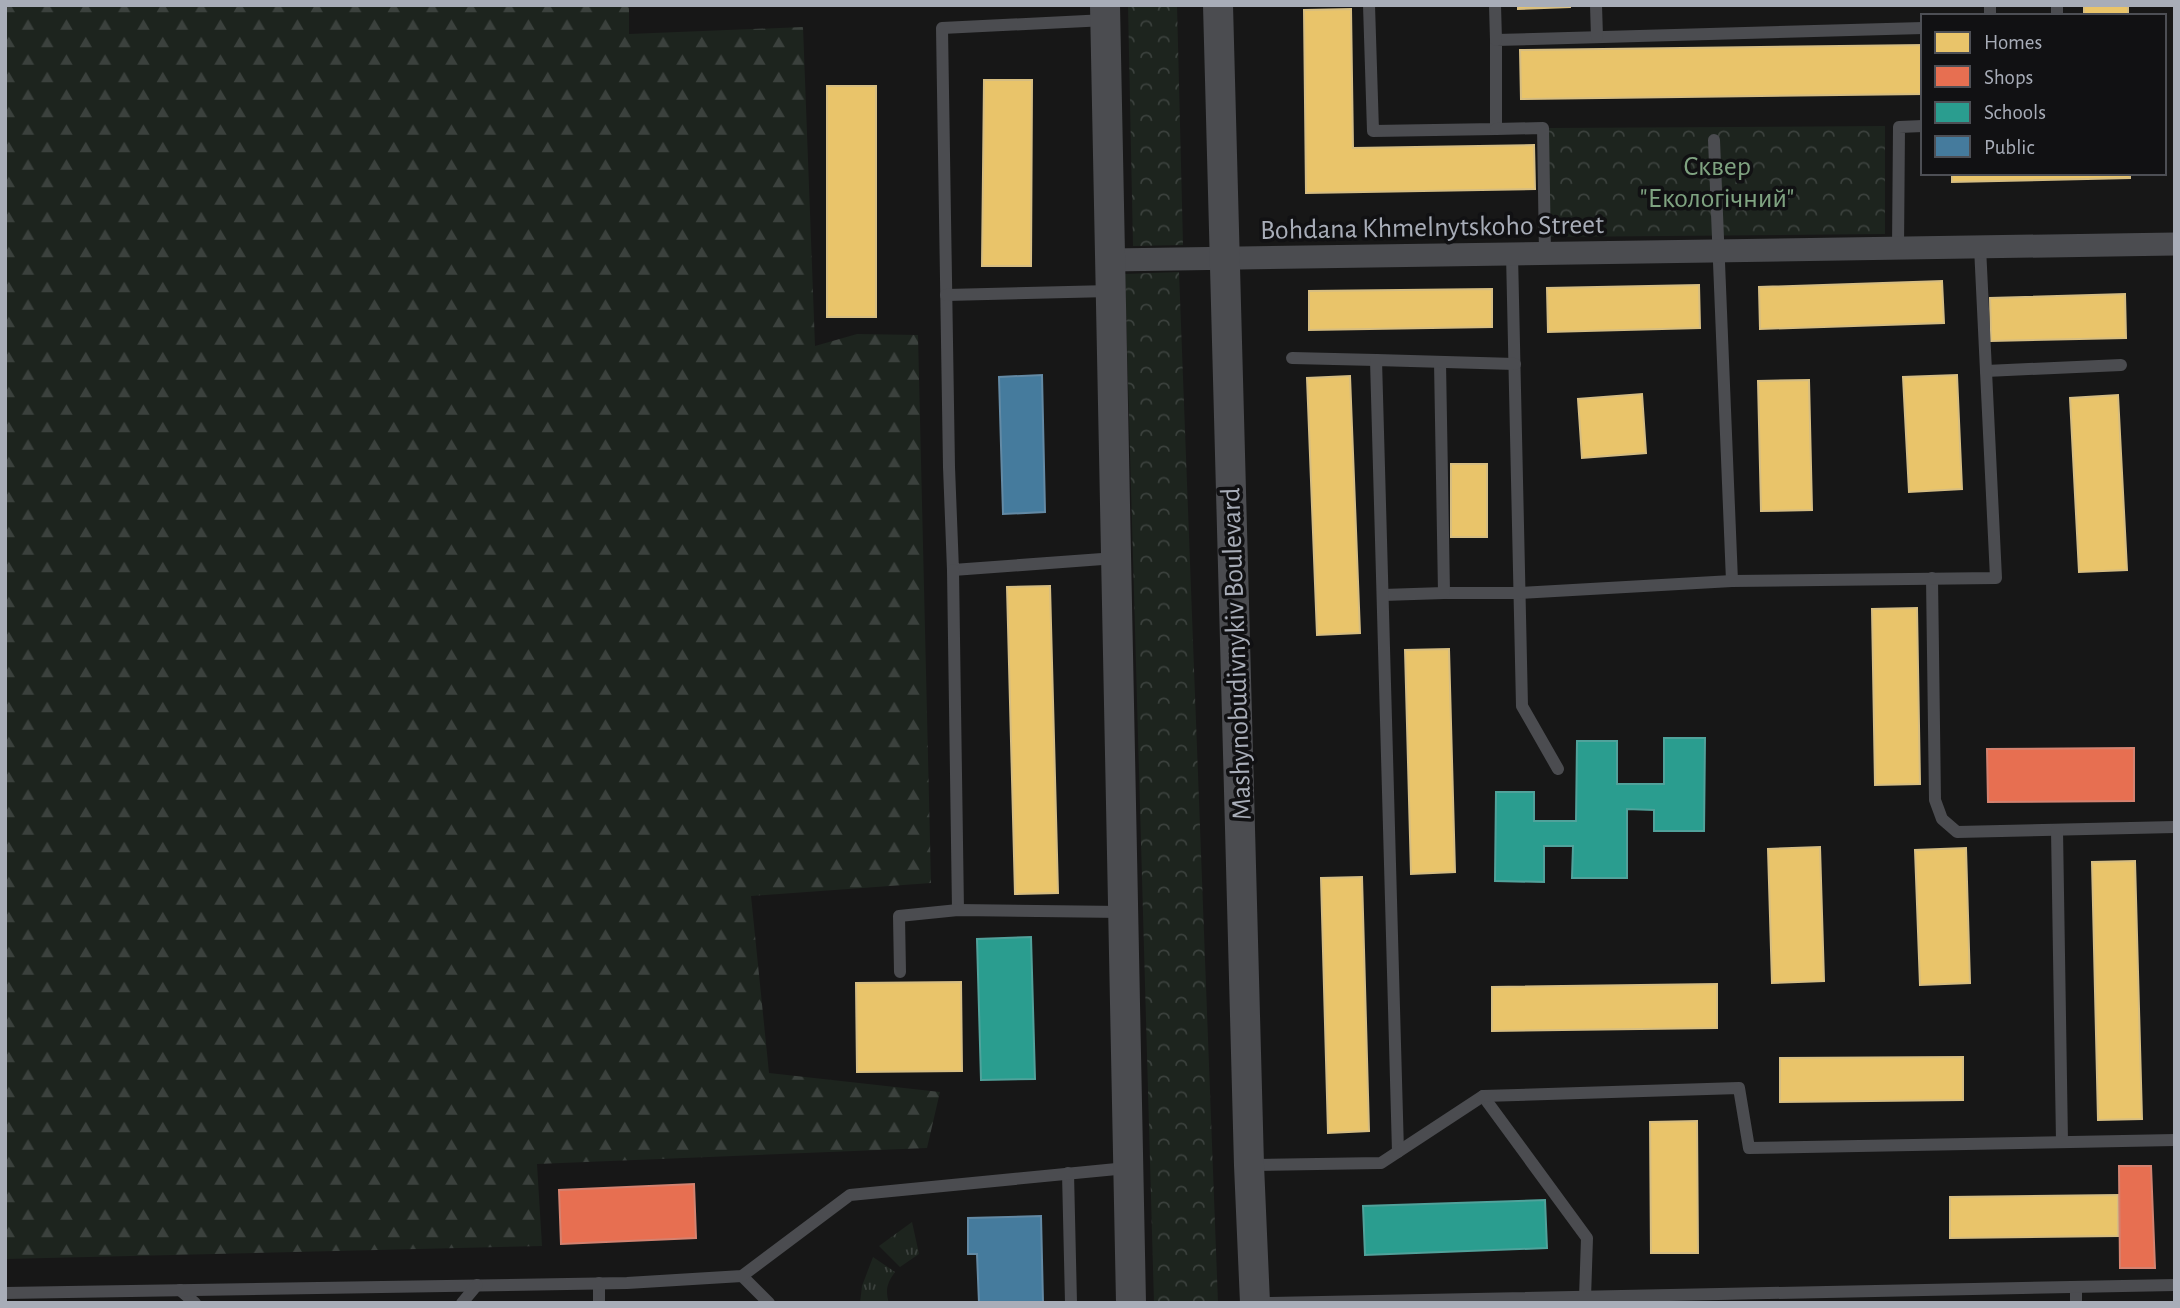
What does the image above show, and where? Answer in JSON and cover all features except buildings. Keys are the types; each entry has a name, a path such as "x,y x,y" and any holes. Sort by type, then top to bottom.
{"street":[{"name":"Mashynobudivnykiv Boulevard","path":"1218,5 1255,1303"},
{"path":"1105,13 1131,1303"},
{"name":"Bohdana Khmelnytskoho Street","path":"1111,260 2175,244"}],"lane":[{"path":"1369,5 1373,131 1544,128 1545,254"},
{"path":"1495,5 1496,129"},
{"path":"1596,5 1597,37"},
{"path":"958,910 942,28 1105,13"},
{"path":"1496,40 1921,28"},
{"path":"1898,248 1899,127 1921,126"},
{"path":"1714,140 1732,581"},
{"path":"1383,595 1519,593 1732,581 1996,578 1980,247"},
{"path":"1512,254 1522,706 1558,769"},
{"path":"946,295 1111,291"},
{"path":"1292,358 1515,364"},
{"path":"1376,360 1398,1153"},
{"path":"1440,362 1444,593"},
{"path":"1986,371 2121,365"},
{"path":"953,570 1116,558"},
{"path":"1932,578 1935,800 1942,819 1957,832 2175,827"},
{"path":"2057,830 2062,1142"},
{"path":"900,972 899,916 958,910 1123,912"},
{"path":"1249,1165 1381,1163 1483,1096 1739,1088 1749,1148 2175,1140"},
{"path":"1483,1096 1587,1238 1585,1298"},
{"path":"5,1293 599,1283 741,1276 850,1195 1127,1168"},
{"path":"1068,1173 1071,1303"},
{"path":"741,1276 769,1303"},
{"path":"599,1283 599,1303"},
{"path":"462,1303 477,1285"},
{"path":"1269,1303 1948,1296 2076,1287 2175,1285"},
{"path":"2076,1287 2076,1303"},
{"path":"180,1290 195,1303"}],"green space":[{"path":"5,5 629,5 629,34 803,27 815,346 857,334 918,335 931,883 751,896 769,1073 940,1092 927,1148 537,1164 542,1246 5,1259"},
{"path":"1128,5 1177,5 1183,245 1133,246"},
{"name":"Сквер \"Екологічний\"","path":"1885,126 1885,234 1549,237 1549,128"},
{"path":"1179,272 1218,1303 1154,1303 1125,274"},
{"path":"912,1222 919,1254 900,1267 879,1246"},
{"path":"873,1257 895,1272 888,1287 889,1303 860,1303 862,1286"}]}
